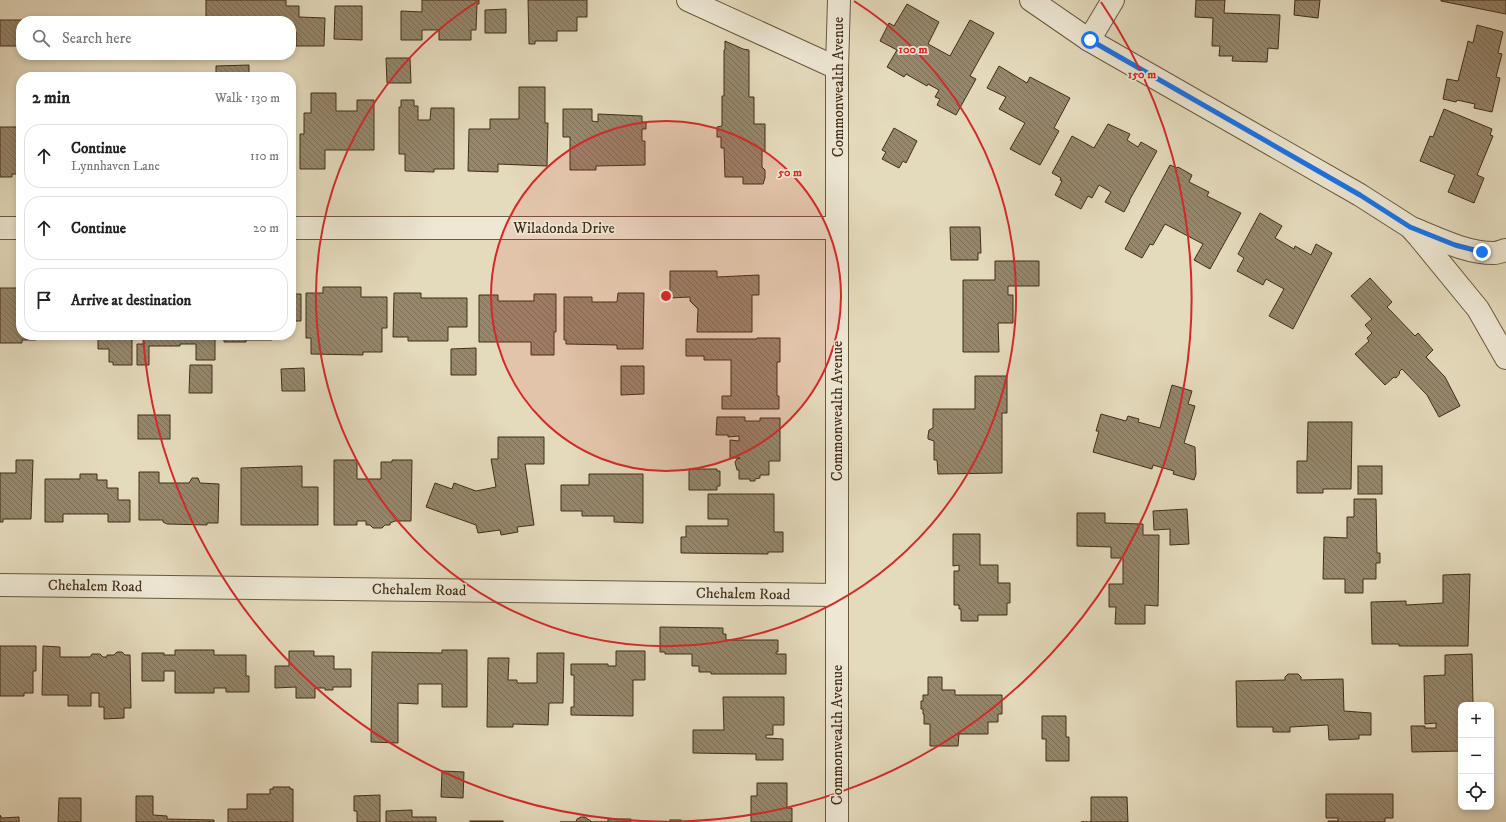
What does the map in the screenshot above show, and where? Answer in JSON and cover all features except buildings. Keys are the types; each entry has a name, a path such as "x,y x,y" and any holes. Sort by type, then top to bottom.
{"street":[{"path":"688,0 838,68"},
{"name":"Commonwealth Avenue","path":"838,822 839,0"},
{"path":"1031,0 1090,40 1360,195 1410,227 1455,245 1482,252 1496,253 1506,250"},
{"path":"1090,40 1113,0"},
{"path":"1410,227 1478,309 1506,358"},
{"path":"0,228 16,228"},
{"name":"Wiladonda Drive","path":"296,228 838,228"},
{"name":"Chehalem Road","path":"0,585 838,595"}],"route":[{"path":"1090,40 1360,195 1410,227 1455,245 1482,252"}]}
